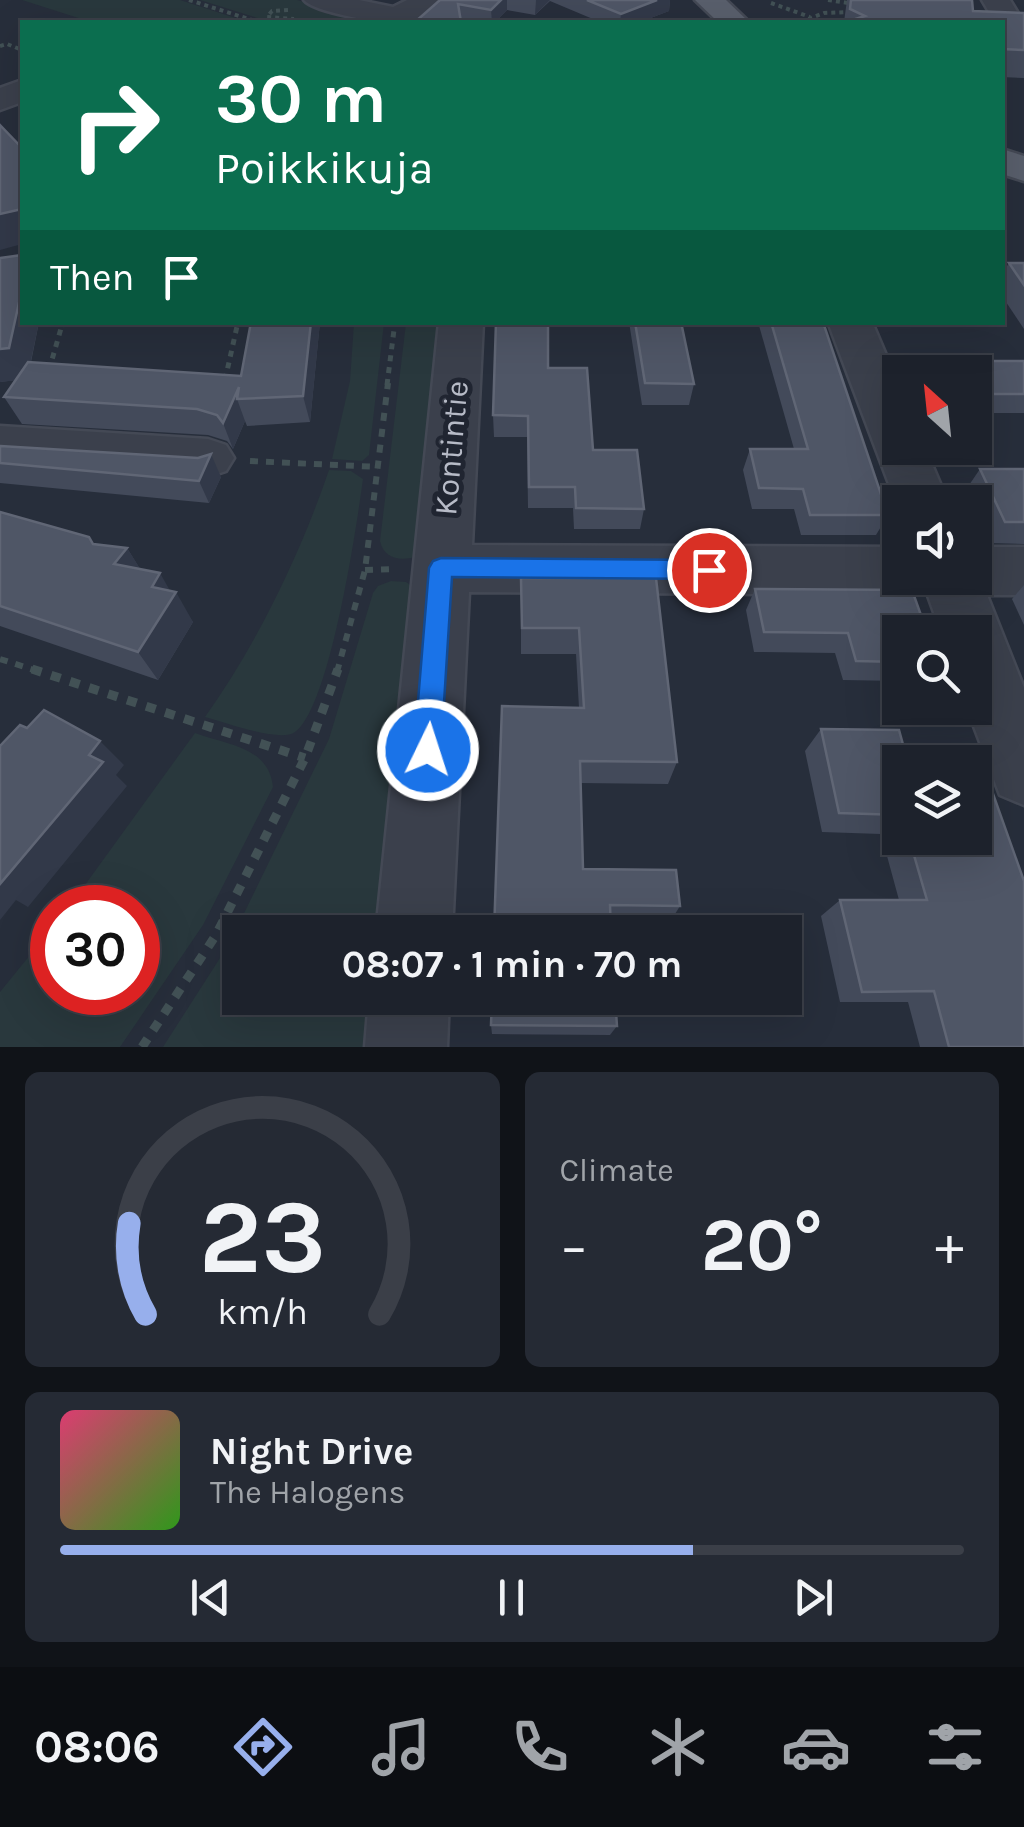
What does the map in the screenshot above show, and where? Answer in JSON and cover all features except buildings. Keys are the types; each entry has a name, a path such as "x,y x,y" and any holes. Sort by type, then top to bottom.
{"main road":[{"path":"709,0 733,20"}],"street":[{"path":"318,0 396,16 429,0"},
{"name":"Kontintie","path":"415,915 461,325"},
{"path":"851,325 914,485"},
{"path":"0,445 208,458"},
{"path":"441,568 882,571"},
{"path":"992,571 1024,571"},
{"path":"992,687 1024,772"},
{"path":"406,1047 408,1015"}],"path":[{"path":"190,0 252,20"},
{"path":"828,0 858,5"},
{"path":"771,3 810,17"},
{"path":"804,20 860,13"},
{"path":"45,384 62,325"},
{"path":"237,325 208,458 378,468"},
{"path":"142,1047 216,935 305,758 340,666 365,570 395,325"},
{"path":"0,659 305,758"}],"shaded area":[{"path":"22,0 180,0 242,20 85,20"},
{"path":"200,0 297,0 375,20 264,20"},
{"path":"354,325 384,325 369,455 362,461 332,459 350,381"},
{"path":"406,325 440,325 415,557 393,557 380,541"},
{"path":"329,470 351,471 363,479 340,613 320,689 308,716 288,735 252,731 205,717 276,598"},
{"path":"391,581 406,582 416,589 385,915 243,915 329,739 378,586"},
{"path":"195,733 245,750 264,763 273,787 203,925 160,988 160,885 85,885"},
{"path":"30,955 30,1015 142,1015 120,1047 0,1047 0,992"},
{"path":"222,955 222,1015 375,1015 372,1047 163,1047"}],"route":[{"path":"428,750 441,568 709,570"}]}
